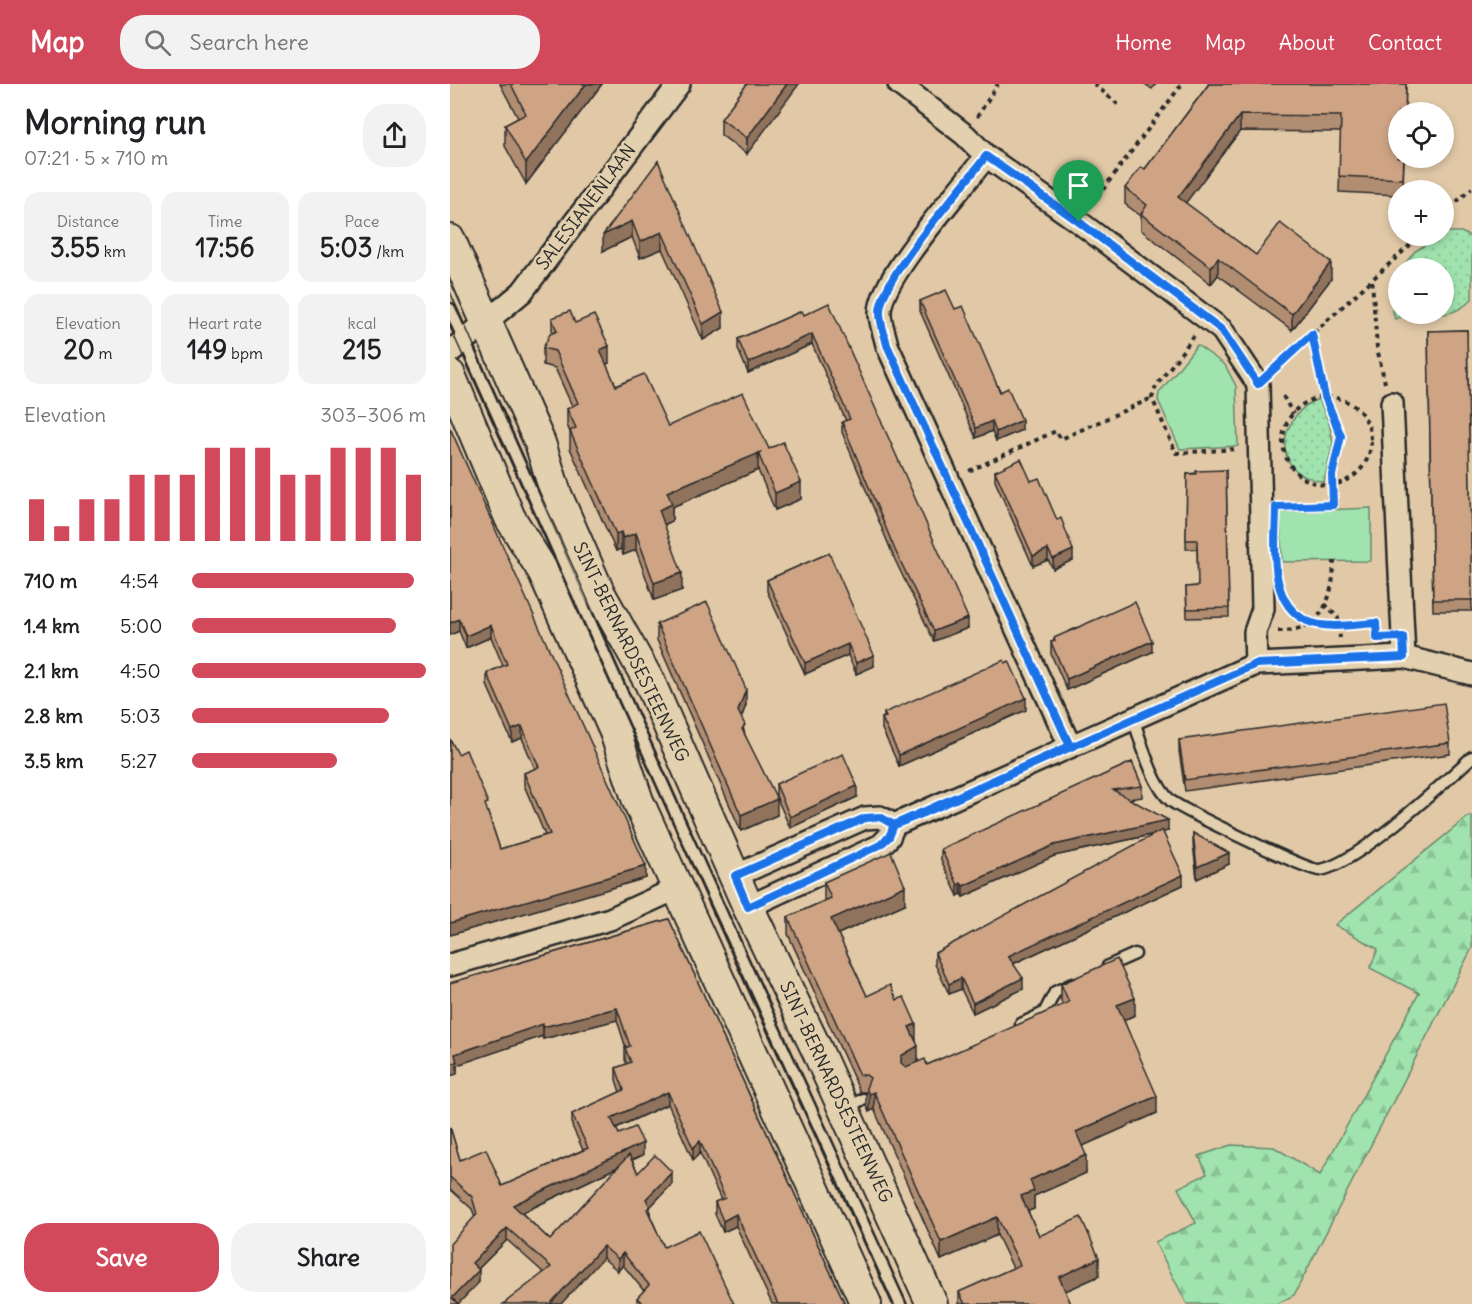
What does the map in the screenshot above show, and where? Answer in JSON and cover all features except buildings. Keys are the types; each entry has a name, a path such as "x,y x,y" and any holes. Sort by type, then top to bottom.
{"main road":[{"name":"SINT-BERNARDSESTEENWEG","path":"450,240 467,339 540,443 556,494 599,592 650,683 748,907 854,1104 932,1304"},
{"path":"450,375 510,518 543,571 601,700 615,732 638,801 866,1304"}],"street":[{"name":"SALESIANENLAAN","path":"467,339 522,292 679,84"},
{"path":"899,84 965,135 985,155 1079,222 1222,330 1258,384 1263,609 1257,628 1256,664"},
{"path":"985,155 888,286 879,311 887,345 1070,746"},
{"path":"1392,403 1403,647"},
{"path":"748,907 880,845 889,837 894,825 1256,664 1341,660 1403,647 1472,674"},
{"path":"735,876 865,818 880,817 894,825"},
{"path":"796,849 811,878"},
{"path":"450,965 610,919 678,888"}],"lane":[{"path":"450,309 467,339 738,951 900,1304"},
{"path":"1133,718 1154,776 1170,800 1289,861 1318,871 1345,861 1439,788 1472,757"},
{"path":"1012,1028 1044,1013 1055,992 1135,954"}],"path":[{"path":"965,135 998,84"},
{"path":"1094,84 1120,106"},
{"path":"1079,222 1182,84"},
{"path":"1454,204 1472,188"},
{"path":"1258,384 1409,246"},
{"path":"1371,280 1378,359 1392,403"},
{"path":"1207,319 1156,386 1152,398 1176,453 1259,447"},
{"path":"1276,507 1333,507 1334,459 1341,436 1325,397 1312,334"},
{"path":"1325,397 1338,398 1357,408 1368,425 1371,436 1368,457 1363,466 1347,480 1332,484 1316,484 1297,474 1283,446 1286,425 1291,416 1307,402 1325,397"},
{"path":"949,480 1056,431 1061,439 1152,398"},
{"path":"1257,628 1287,632 1301,630 1314,623 1325,604 1333,579 1334,561"},
{"path":"1284,598 1293,611 1314,623 1339,625 1376,623 1377,638 1403,647"},
{"path":"1325,604 1334,612 1339,625 1341,660"}],"green space":[{"path":"1454,232 1461,232 1472,237 1472,299 1454,312 1454,258 1410,258 1423,246 1454,246"},
{"path":"1197,345 1225,365 1236,386 1238,446 1180,449 1158,400 1159,393"},
{"path":"1319,399 1329,423 1333,443 1324,482 1304,476 1291,465 1286,455 1285,444 1292,421 1299,412"},
{"path":"1371,508 1371,561 1282,562 1280,512"},
{"path":"1469,816 1472,818 1472,948 1294,1295 1277,1304 1187,1304 1155,1242 1196,1223 1178,1188 1207,1174 1199,1156 1231,1145 1274,1147 1320,1175 1419,993 1370,968 1378,949 1335,925"}],"tram line":[{"path":"450,292 743,947 907,1304"},
{"path":"450,327 731,953 892,1304"}],"route":[{"path":"1079,222 986,156 905,261 888,286 879,311 887,345 1070,746 894,825 889,837 880,845 748,907 735,876 865,818 880,817 894,825 924,813 1256,664 1404,657 1403,637 1377,638 1376,623 1322,625 1307,621 1293,611 1284,598 1276,575 1276,507 1333,505 1332,475 1341,436 1325,397 1312,334 1258,384 1222,330 1079,222"}]}
